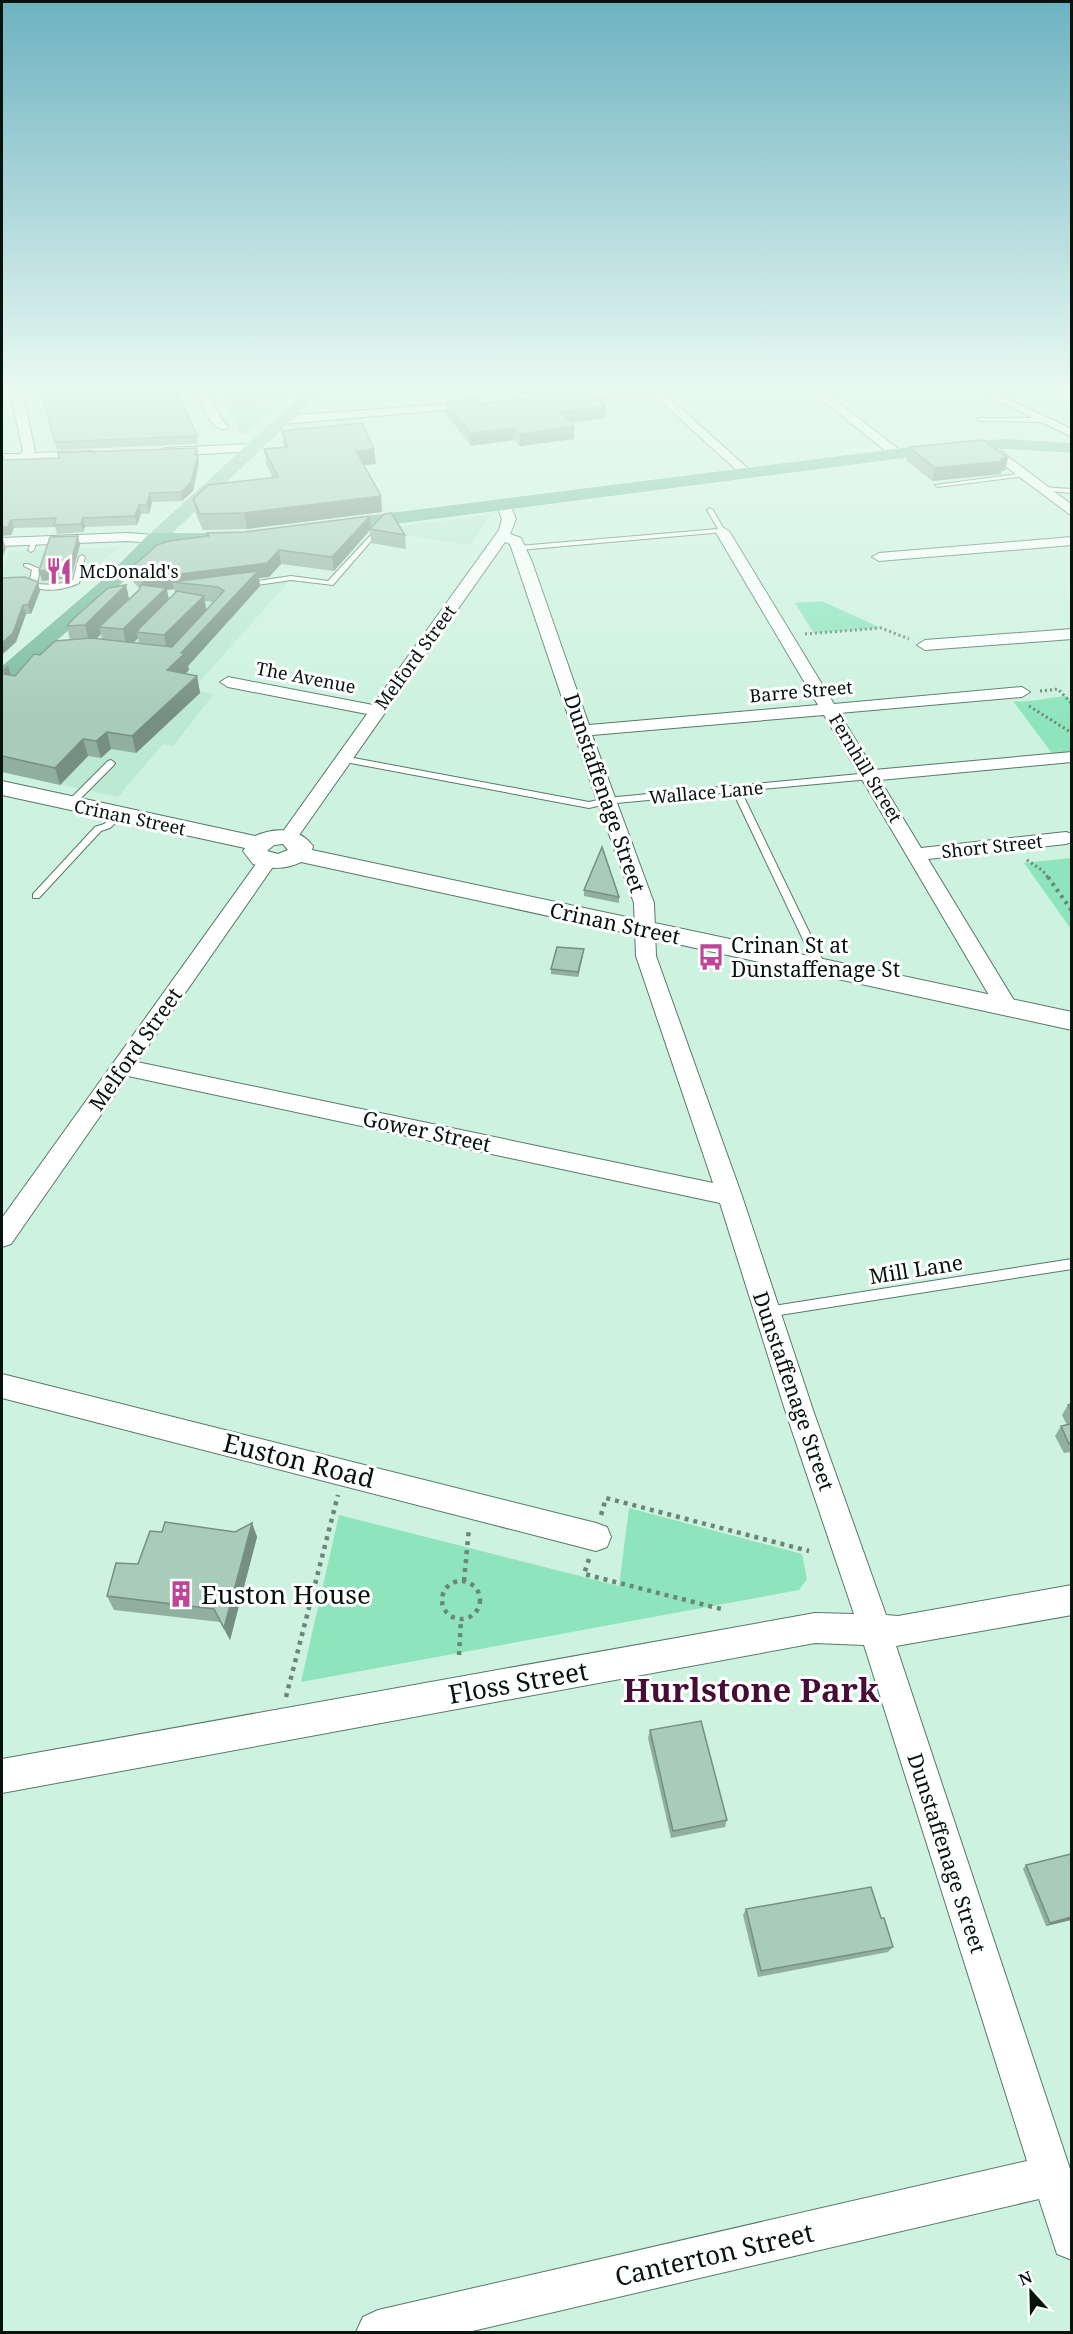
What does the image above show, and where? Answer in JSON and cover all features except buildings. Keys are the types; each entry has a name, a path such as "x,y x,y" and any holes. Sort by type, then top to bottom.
{"highway":[{"path":"302,530 543,499"},
{"path":"2,677 89,606 155,539 246,537"}],"main road":[{"path":"155,539 197,499"}],"street":[{"path":"1055,499 1071,512"},
{"path":"503,504 510,523 500,539 521,552"},
{"name":"Fernhill Street","path":"722,531 1007,1007"},
{"path":"2,542 33,546 127,537 155,539"},
{"name":"Melford Street","path":"293,845 344,759 376,711 500,539"},
{"path":"879,557 1071,541"},
{"path":"483,561 521,552"},
{"name":"Dunstaffenage Street","path":"521,552 606,801 644,903 646,956 730,1196 875,1631 1071,2239"},
{"path":"925,645 1071,634"},
{"name":"The Avenue","path":"228,682 376,711"},
{"name":"Barre Street","path":"583,731 1015,693"},
{"name":"Wallace Lane","path":"870,776 1071,757"},
{"name":"Crinan Street","path":"4,792 70,804 113,820 263,852"},
{"name":"Short Street","path":"917,854 1066,838"},
{"path":"263,852 289,860 293,845"},
{"name":"Crinan Street","path":"293,845 645,930 1071,1022"},
{"name":"Melford Street","path":"2,1237 123,1067 263,852"},
{"name":"Gower Street","path":"123,1067 730,1196"},
{"name":"Euston Road","path":"2,1386 344,1471 596,1537"},
{"name":"Floss Street","path":"2,1776 815,1628 898,1631 1071,1600"},
{"name":"Canterton Street","path":"378,2332 1051,2176"}],"lane":[{"path":"521,552 722,531 710,510"},
{"path":"234,586 291,578 330,583 386,519"},
{"path":"26,565 36,569 33,585 39,587 64,586 76,581 82,557"},
{"name":"Wallace Lane","path":"344,759 589,805 606,801 870,776"},
{"path":"70,804 111,763"},
{"path":"736,789 821,967"},
{"path":"36,896 98,829 113,820"},
{"name":"Mill Lane","path":"767,1312 1071,1264"}],"path":[{"path":"786,635 881,628 925,645"},
{"path":"1015,693 1058,689 1071,704"},
{"path":"1015,693 1071,733"},
{"path":"1037,857 1025,858 1042,871 1071,911"},
{"path":"280,1725 344,1471"},
{"path":"725,1610 584,1574 606,1498 809,1551"},
{"path":"464,1581 471,1505"},
{"path":"464,1581 476,1587 481,1598 478,1610 461,1620 444,1611 441,1599 446,1587 464,1581"},
{"path":"459,1655 461,1620"}],"shaded area":[{"path":"491,515 470,545 381,532 385,528"},
{"path":"118,547 77,587 2,590 2,573 10,551"},
{"path":"289,581 193,689 214,694 173,746 163,744 118,797 2,772 2,710 108,608"}],"green space":[{"path":"822,601 881,628 814,633 795,603"},
{"path":"1067,696 1071,700 1071,751 1054,756 1013,701"},
{"path":"1072,858 1071,929 1024,863"},
{"path":"629,1508 802,1554 807,1579 799,1590 301,1682 339,1515 619,1586"}],"place":[{"name":"McDonald's","path":"59,571"},
{"name":"Crinan St at Dunstaffenage St","path":"711,957"},
{"name":"Euston House","path":"181,1594"}],"district":[{"name":"Hurlstone Park","path":"751,1689"}]}
